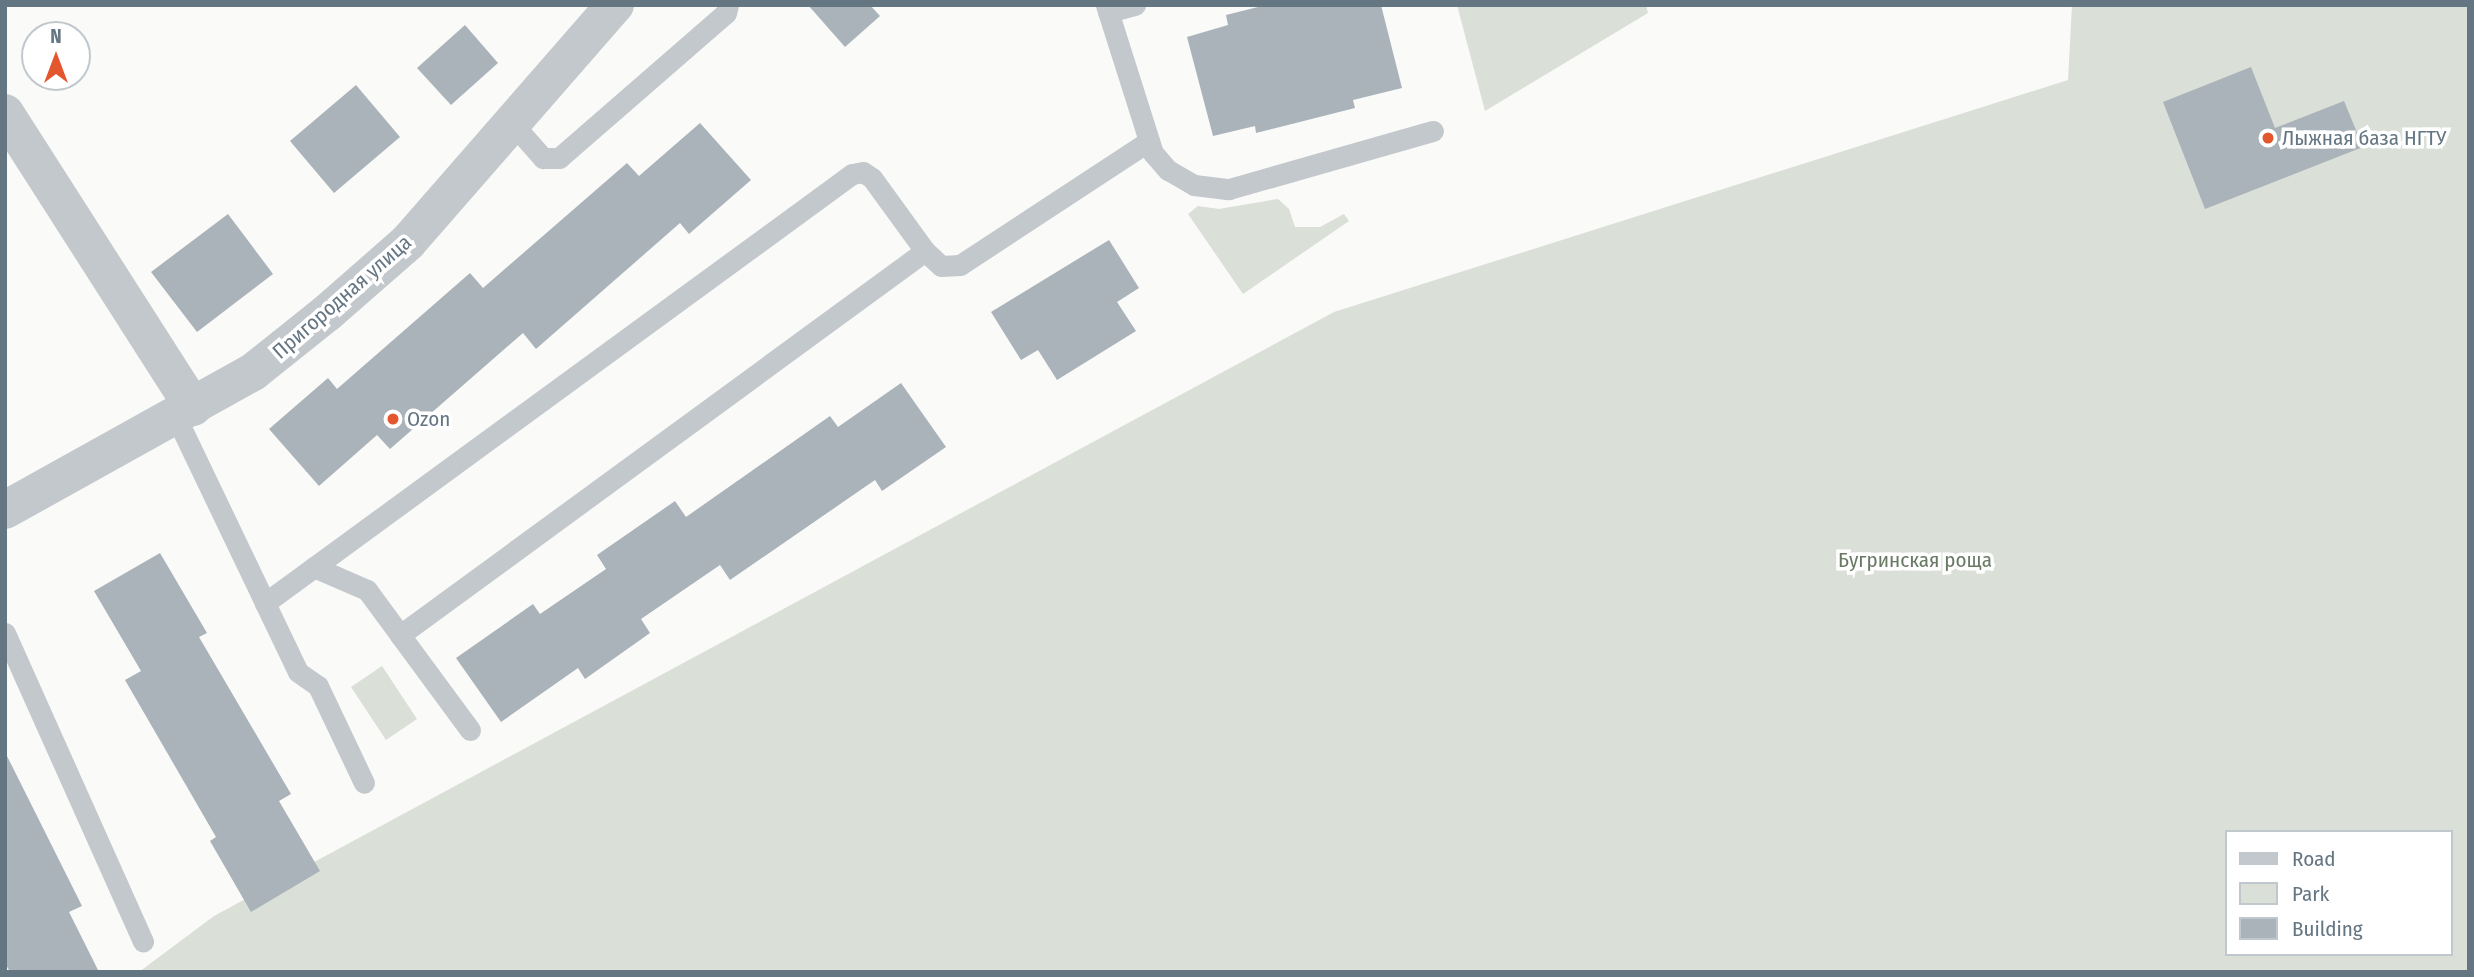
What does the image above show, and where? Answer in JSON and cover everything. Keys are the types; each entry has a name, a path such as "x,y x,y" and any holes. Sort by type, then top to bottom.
{"street":[{"name":"Пригородная улица","path":"5,510 253,372 408,242 615,5"},
{"path":"5,113 184,412"}],"lane":[{"path":"512,123 543,158 559,158 726,13 728,5"},
{"path":"1135,5 1107,9 1149,141 1167,170 1208,190 1229,189 1433,131"},
{"path":"265,603 852,174 863,173 872,178 925,251 941,266 960,265 1149,141"},
{"path":"400,635 925,251"},
{"path":"184,412 265,603 298,673 318,686 364,783"},
{"path":"314,567 367,590 470,730"},
{"path":"5,633 143,941"}],"green space":[{"path":"1457,5 1646,5 1648,13 1485,111"},
{"name":"Бугринская роща","path":"2072,5 2469,5 2469,972 139,972 214,916 1334,312 2068,80"},
{"path":"1278,199 1289,209 1295,227 1320,227 1344,214 1349,221 1243,294 1188,214 1198,206 1219,209"},
{"path":"382,666 417,719 386,740 351,687"}],"building":[{"path":"808,5 870,5 880,16 845,47"},
{"path":"1266,5 1381,5 1402,88 1353,100 1355,108 1256,133 1255,126 1213,136 1187,37 1228,25 1226,15"},
{"path":"465,25 498,63 451,105 417,68"},
{"name":"Лыжная база НГТУ","path":"2251,67 2275,128 2344,101 2363,147 2205,209 2163,102"},
{"path":"356,85 400,137 334,193 290,141"},
{"path":"700,123 751,180 689,234 680,223 536,349 523,333 390,449 377,435 319,486 269,429 328,378 337,389 470,273 483,288 627,163 639,176"},
{"path":"228,214 273,274 197,332 151,272"},
{"path":"1109,240 1139,288 1117,302 1136,331 1057,380 1038,350 1021,360 991,312"},
{"path":"901,383 946,447 882,491 875,480 730,580 720,565 641,619 650,633 585,679 578,668 501,722 456,658 533,604 540,614 606,569 597,555 675,501 686,517 830,416 838,427"},
{"path":"160,553 207,633 199,637 291,794 279,801 320,871 251,912 210,841 216,837 125,680 141,671 94,591"},
{"path":"5,752 82,906 69,912 99,972 10,972 5,963"}],"place":[{"name":"Лыжная база НГТУ","path":"2268,138"},
{"name":"Ozon","path":"393,419"}]}
